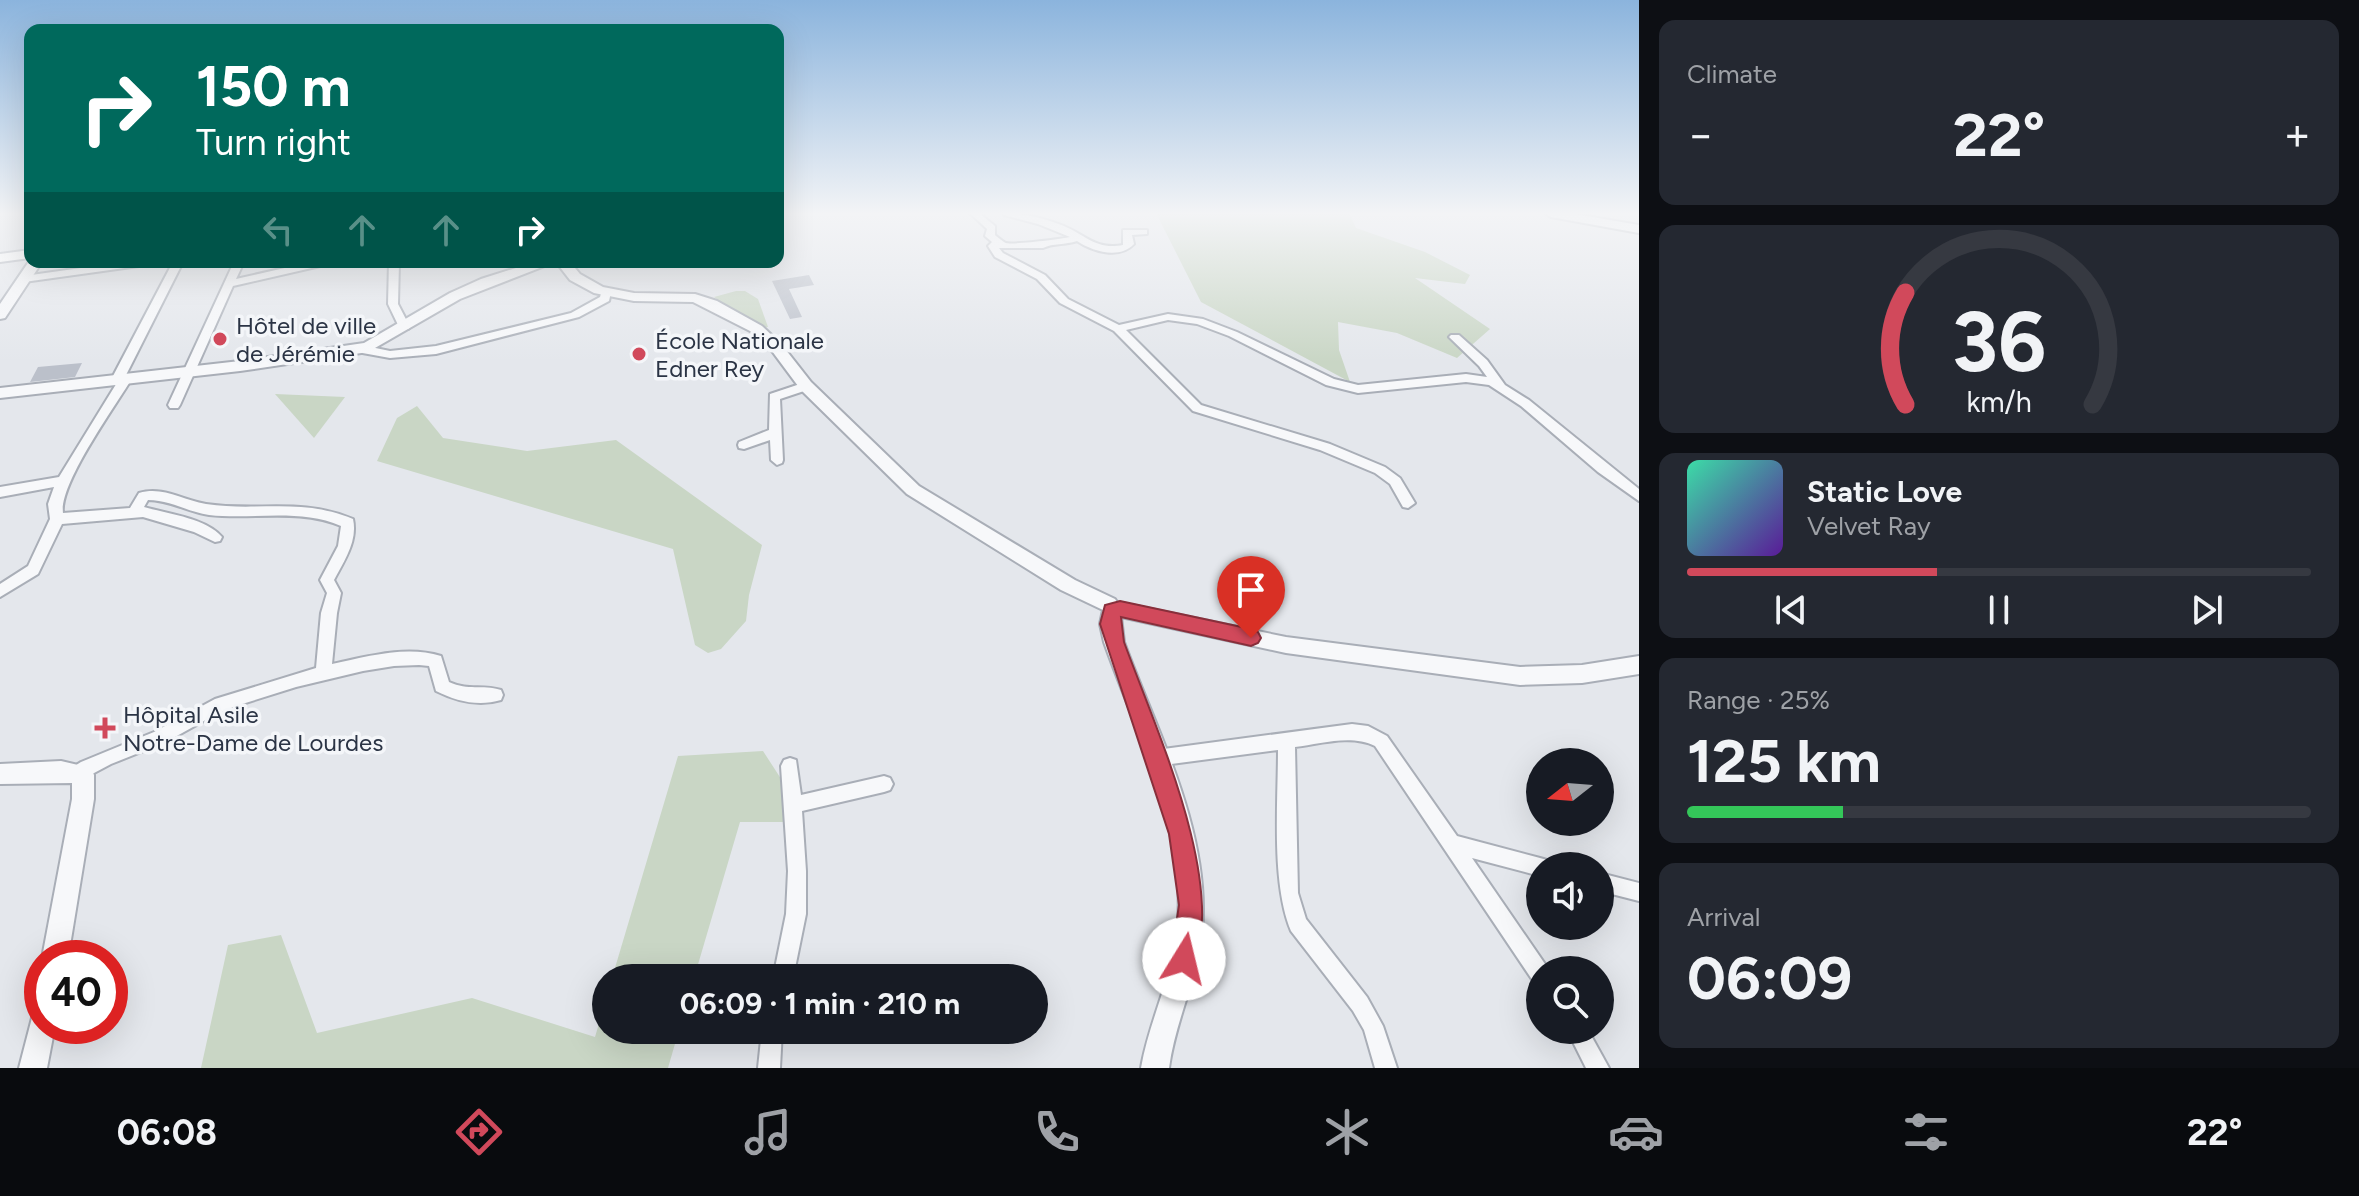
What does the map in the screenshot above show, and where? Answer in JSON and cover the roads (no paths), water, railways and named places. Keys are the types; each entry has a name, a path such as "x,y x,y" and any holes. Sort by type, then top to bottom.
{"street":[{"path":"1014,263 1041,277 1064,301 1118,329 1197,408 1325,447 1380,470 1395,481 1408,503"},
{"path":"1,312 31,268"},
{"path":"24,279 103,268"},
{"path":"125,380 119,376 175,268"},
{"path":"174,405 236,268"},
{"path":"229,284 299,268"},
{"path":"394,268 393,304 404,327"},
{"path":"0,393 188,373 361,349 476,286 530,268"},
{"path":"569,268 584,283 606,292 634,297 695,298 757,329 777,348 806,386 893,474 932,504 1068,585 1113,608 1286,645 1520,676 1582,674 1639,665"},
{"path":"361,349 384,357 413,350 436,350 575,315 605,299 606,292"},
{"path":"1118,329 1168,317 1199,321 1233,334 1330,382 1358,389 1466,378 1499,385"},
{"path":"1455,337 1483,363 1499,385 1639,496"},
{"path":"0,591 33,570 57,519 55,504 63,481 125,380"},
{"path":"777,460 774,397 806,386"},
{"path":"744,445 775,433"},
{"path":"0,492 63,481"},
{"path":"134,513 144,496 154,494 203,509 287,511 336,517 348,523 345,546 327,580 334,593 323,674"},
{"path":"57,519 143,512 199,528 215,537"},
{"path":"1113,608 1110,624 1114,642 1181,834 1191,905 1184,959 1157,1049 1155,1068"},
{"path":"79,773 97,760 152,740 219,705 260,690 323,674 427,657 435,661 442,686 460,695 495,695"},
{"path":"1156,758 1352,732 1368,734 1381,741 1528,956"},
{"path":"1286,742 1289,893 1292,908 1298,924 1373,1026 1386,1068"},
{"path":"786,964 796,914 797,871 790,766"},
{"path":"0,774 61,771 83,775 83,799 58,940"},
{"path":"793,805 884,784"},
{"path":"1455,845 1526,863"},
{"path":"1614,886 1639,892"},
{"path":"33,1068 38,1044"},
{"path":"769,1068 771,1044"},
{"path":"1585,1044 1598,1068"}],"place":[{"name":"Hôtel de ville de Jérémie","path":"220,339"},
{"name":"École Nationale Edner Rey","path":"639,354"},
{"name":"Hôpital Asile Notre-Dame de Lourdes","path":"105,728"}]}
